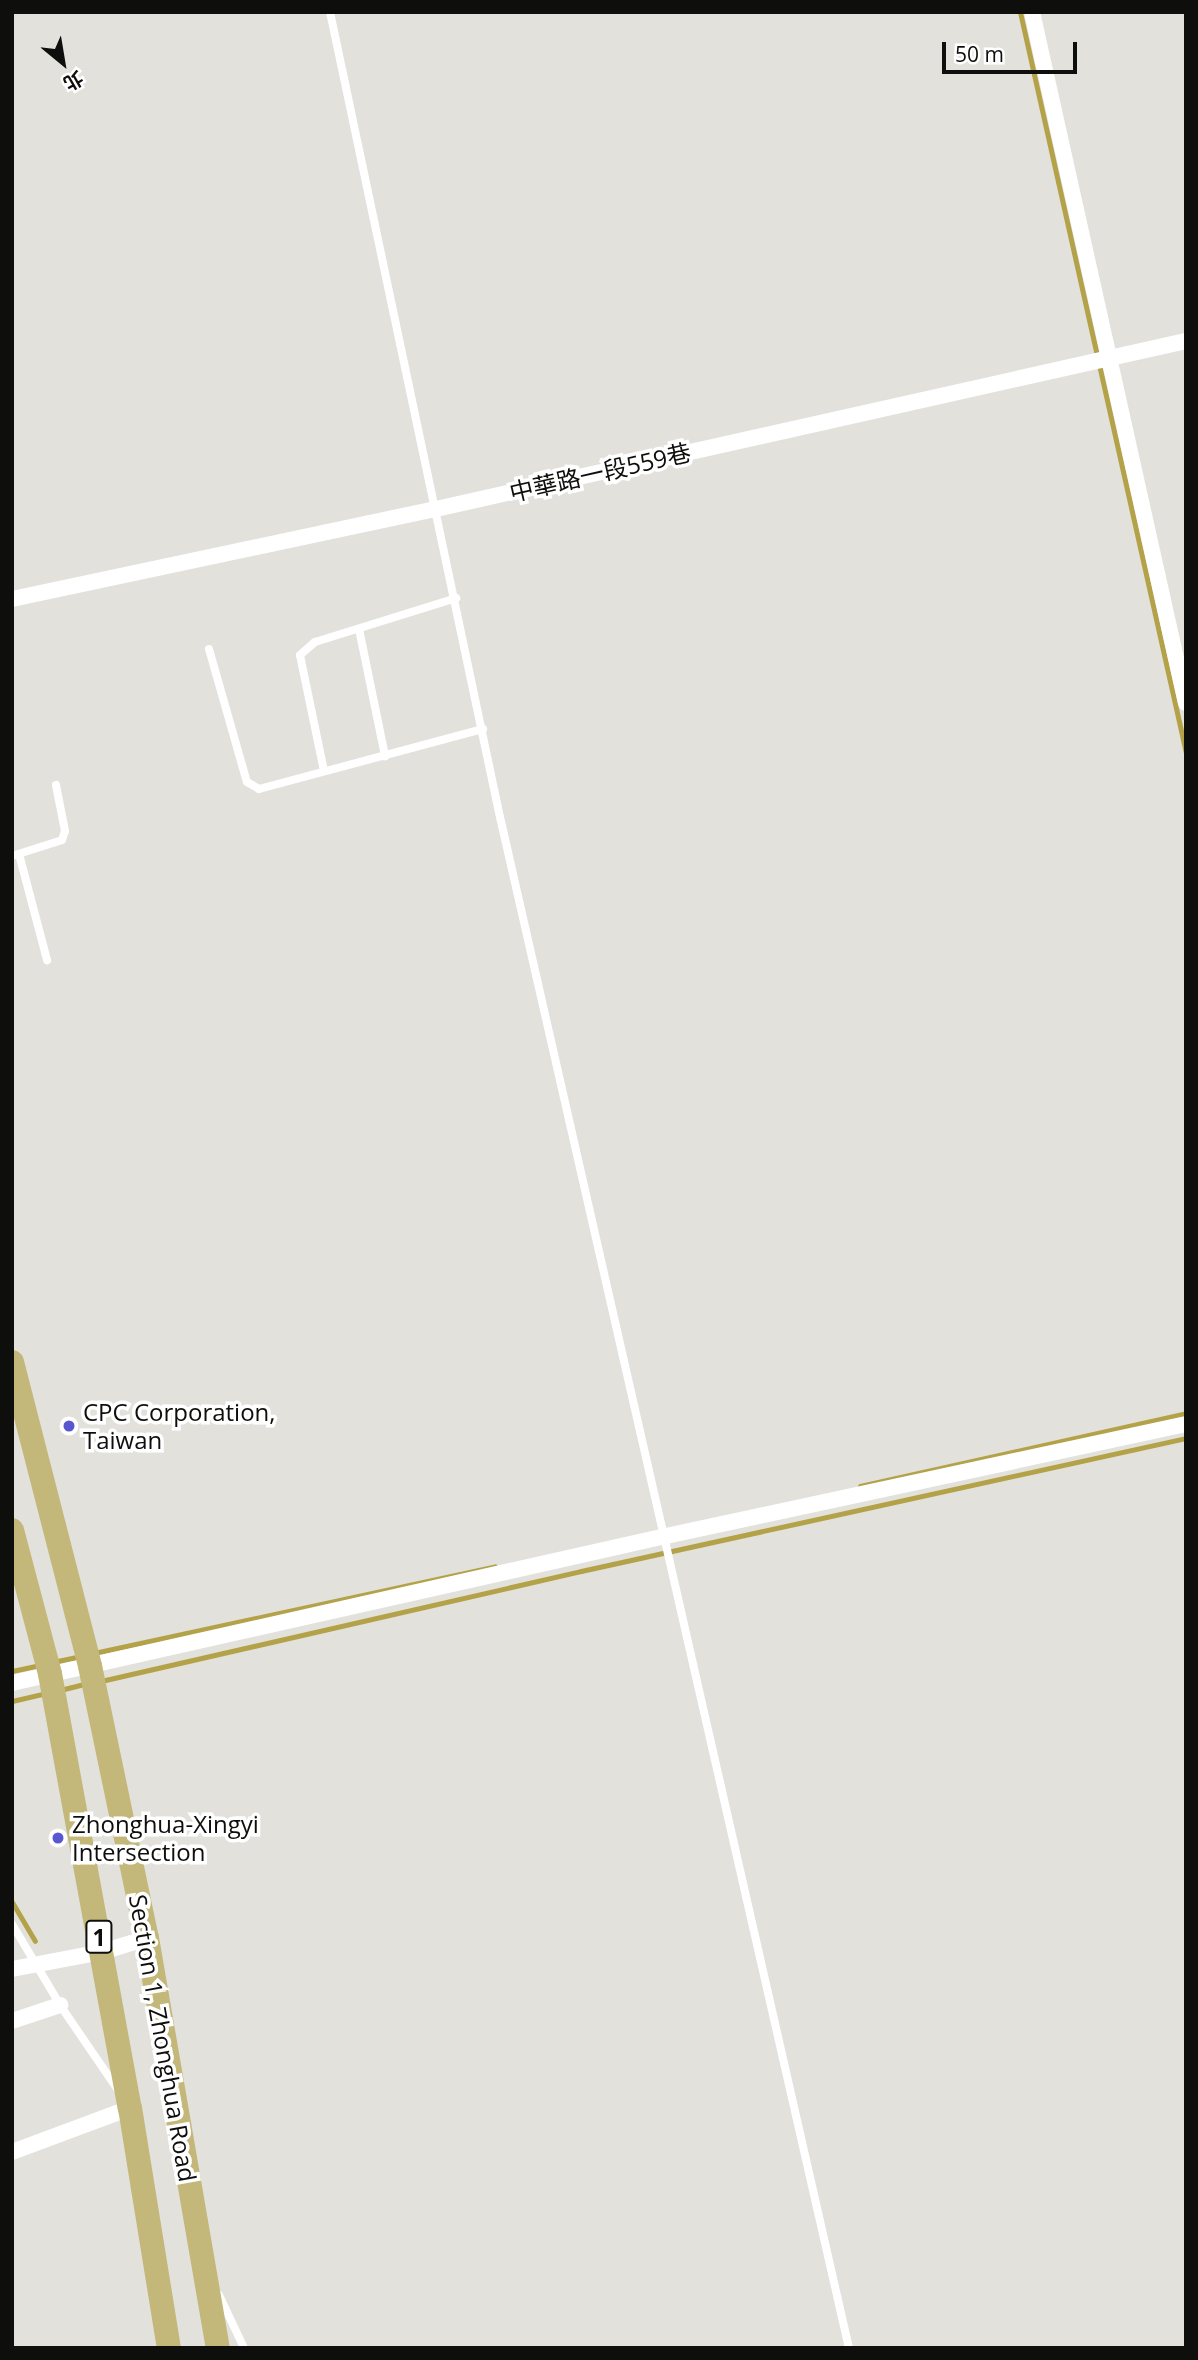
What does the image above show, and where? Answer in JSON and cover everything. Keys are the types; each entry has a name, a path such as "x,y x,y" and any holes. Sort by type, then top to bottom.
{"main road":[{"name":"Section 1, Zhonghua Road","path":"12,1362 90,1666 148,1938 218,2348"},
{"name":"Section 1, Zhonghua Road","path":"12,1530 50,1674 130,2108 169,2348"}],"street":[{"path":"1032,12 1186,703"},
{"name":"中華路一段559巷","path":"12,599 436,509 1186,341"},
{"path":"12,1684 666,1536 1186,1424"},
{"path":"12,1969 102,1952 148,1938"},
{"path":"12,2021 60,2005"},
{"path":"12,2152 130,2108"}],"lane":[{"path":"330,12 483,729 849,2348"},
{"path":"324,771 300,655 315,642 456,598"},
{"path":"359,629 385,755"},
{"path":"209,649 247,782 259,789 483,729"},
{"path":"47,960 15,855 62,840 65,831 56,785"},
{"path":"12,1924 60,2005 130,2108"},
{"path":"203,2261 244,2348"}],"waterway":[{"path":"1020,12 1186,753"},
{"path":"860,1486 1186,1413"},
{"path":"101,1681 581,1571 1186,1438"},
{"path":"94,1653 495,1566"},
{"path":"53,1662 81,1656"},
{"path":"12,1671 40,1665"},
{"path":"60,1690 88,1683"},
{"path":"12,1701 47,1693"},
{"path":"12,1902 35,1941"}],"place":[{"name":"CPC Corporation, Taiwan","path":"69,1426"},
{"name":"Zhonghua-Xingyi Intersection","path":"58,1838"}]}
